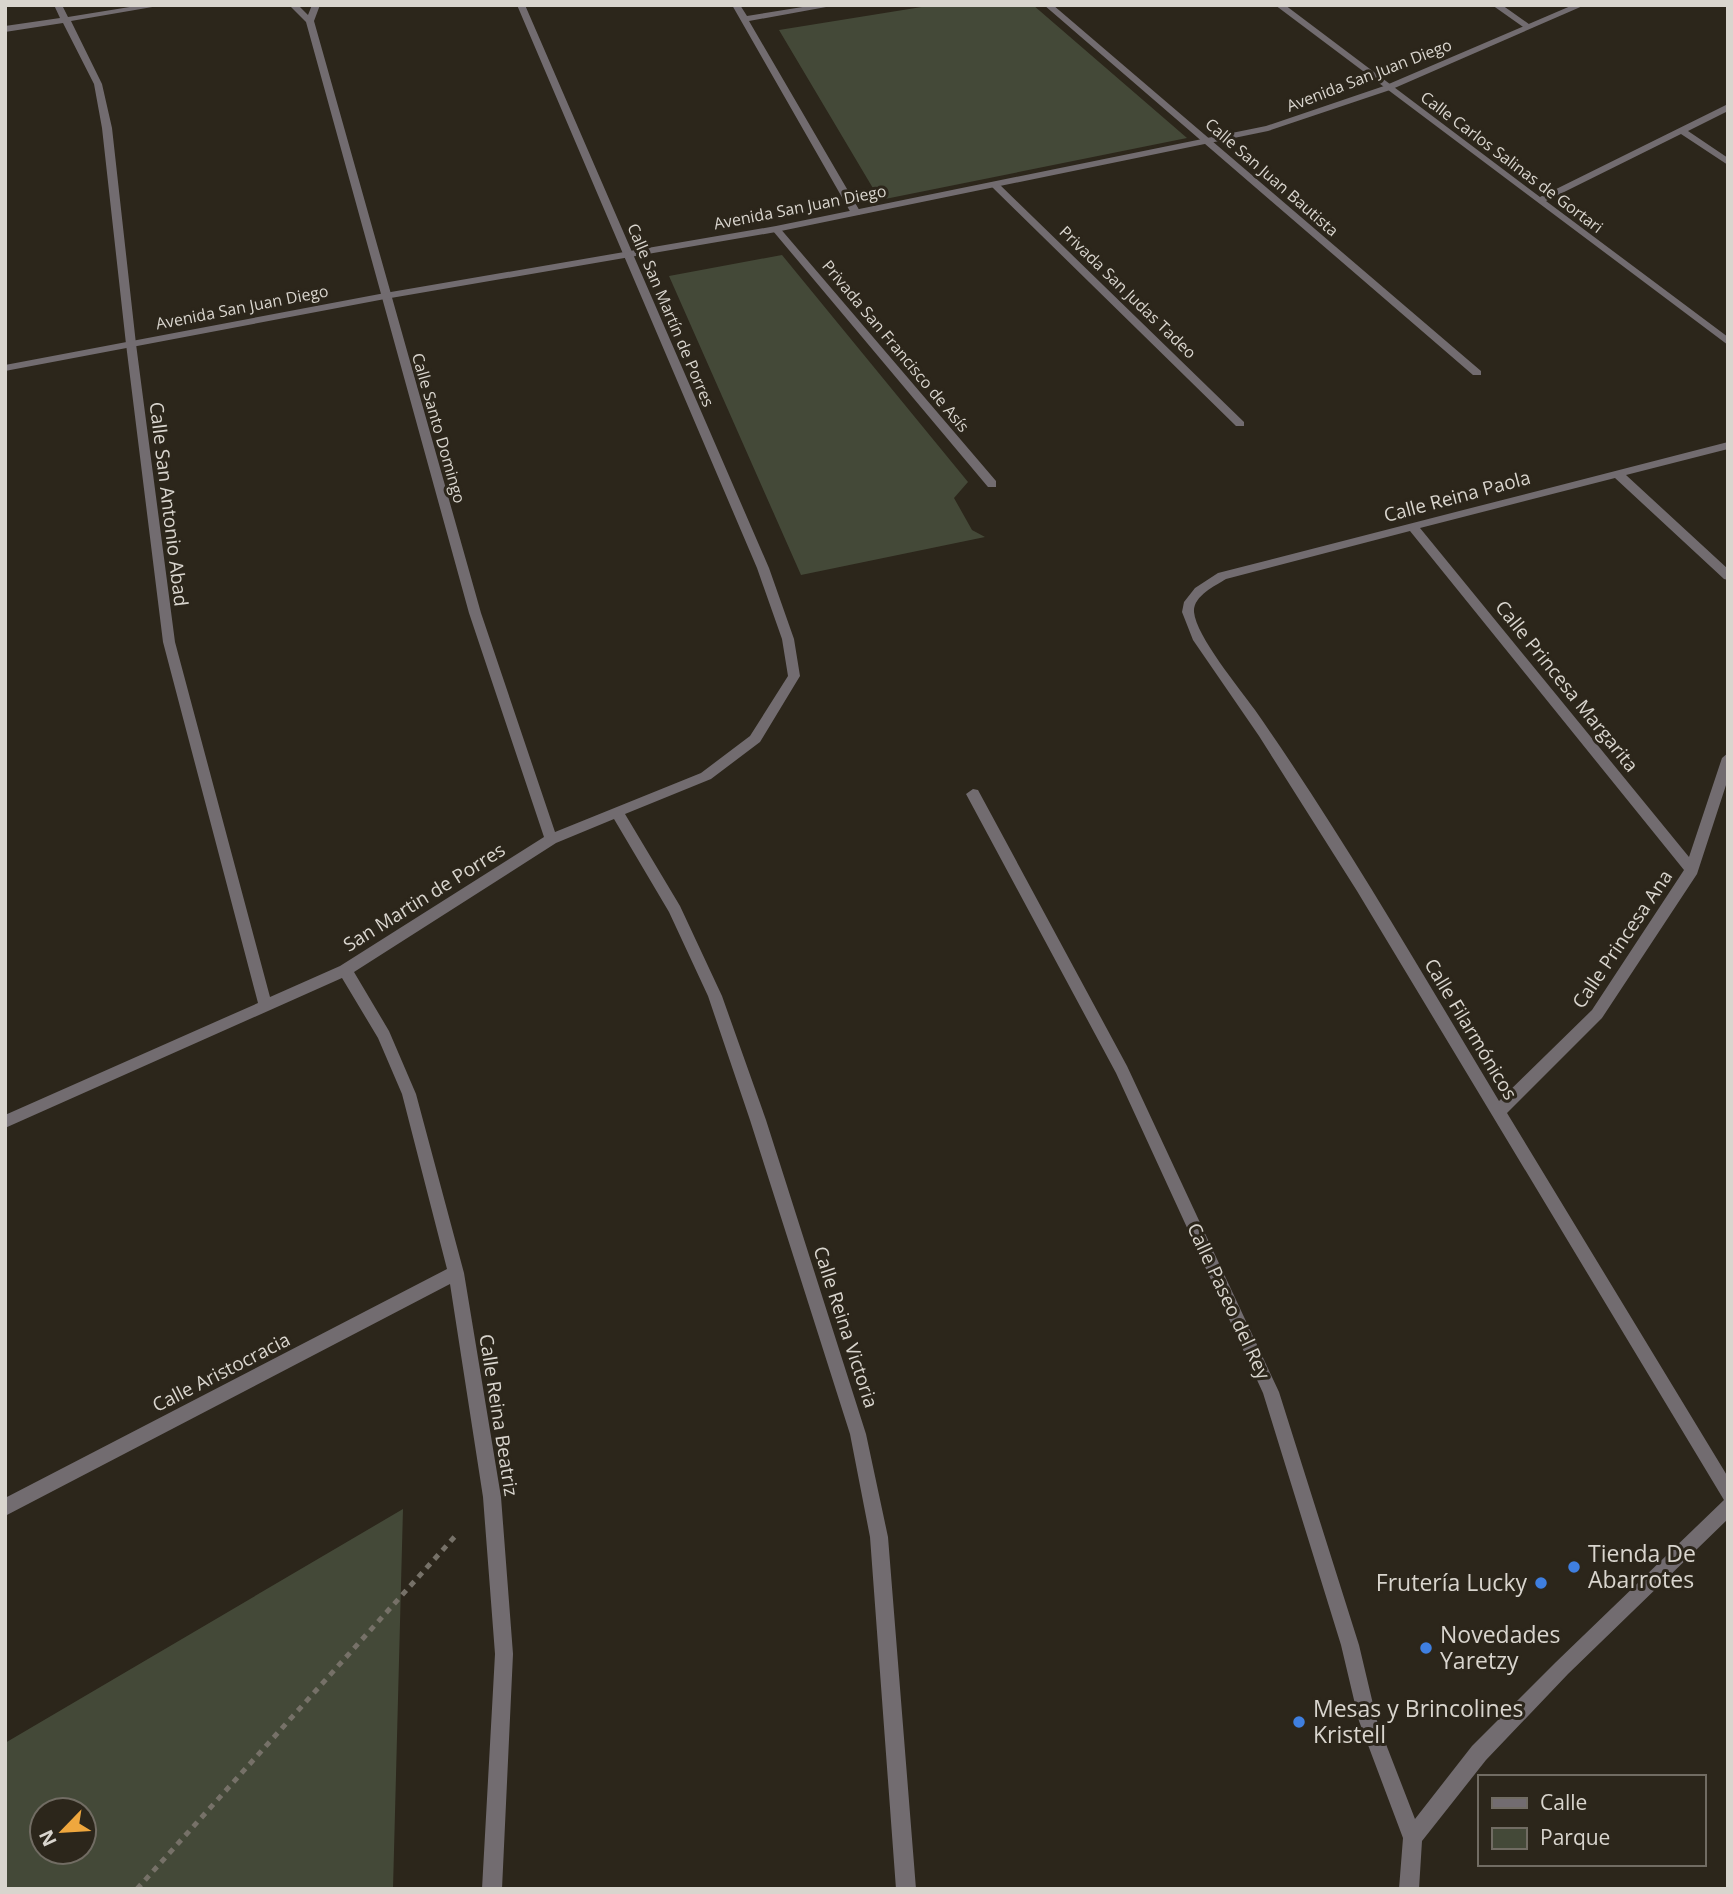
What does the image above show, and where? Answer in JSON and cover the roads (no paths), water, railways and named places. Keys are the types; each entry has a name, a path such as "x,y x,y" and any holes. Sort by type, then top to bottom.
{"street":[{"name":"Calle San Antonio Abad","path":"58,5 98,84 107,128 169,642 266,1007"},
{"path":"5,29 160,5"},
{"path":"293,5 310,21 316,5"},
{"name":"Calle San Martín de Porres","path":"522,5 763,568 788,639"},
{"path":"736,5 856,213"},
{"path":"744,19 833,5"},
{"name":"Calle San Juan Bautista","path":"1048,5 1477,373"},
{"name":"Calle Carlos Salinas de Gortari","path":"1279,5 1728,342"},
{"path":"1496,5 1529,27"},
{"name":"Avenida San Juan Diego","path":"5,368 385,296 776,229 1268,128 1387,88 1581,5"},
{"name":"Calle Santo Domingo","path":"310,21 475,613 551,839"},
{"path":"1539,201 1728,107"},
{"path":"1681,130 1728,162"},
{"name":"Privada San Judas Tadeo","path":"994,184 1240,424"},
{"name":"Privada San Francisco de Asís","path":"776,229 992,484"},
{"name":"Calle Reina Paola","path":"1199,591 1222,576 1728,445"},
{"path":"1617,473 1728,576"},
{"name":"Calle Princesa Margarita","path":"1412,526 1692,870"},
{"name":"Calle Filarmónicos","path":"1199,591 1190,602 1188,611 1199,640 1264,733 1499,1111 1728,1493"},
{"name":"San Martin de Porres","path":"5,1122 345,970 551,839 706,776 755,739 794,676 788,639"},
{"name":"Calle Princesa Ana","path":"1499,1111 1597,1014 1692,870 1728,758"},
{"name":"Calle Paseo del Rey","path":"973,794 1122,1070 1271,1392 1350,1645 1368,1721 1413,1838 1409,1889"},
{"name":"Calle Reina Victoria","path":"617,813 675,910 715,996 758,1120 858,1434 878,1536 906,1889"},
{"name":"Calle Reina Beatriz","path":"345,970 384,1035 409,1094 456,1273 492,1497 504,1654 492,1889"},
{"name":"Calle Aristocracia","path":"5,1507 456,1273"},
{"path":"1413,1838 1479,1753 1562,1668 1728,1507"}],"place":[{"name":"Tienda De Abarrotes","path":"1574,1567"},
{"name":"Frutería Lucky","path":"1541,1583"},
{"name":"Novedades Yaretzy","path":"1426,1648"},
{"name":"Mesas y Brincolines Kristell","path":"1299,1722"}]}
